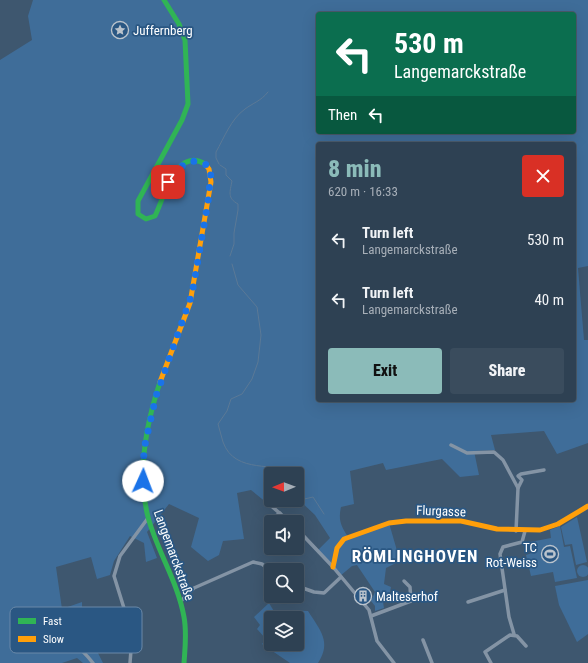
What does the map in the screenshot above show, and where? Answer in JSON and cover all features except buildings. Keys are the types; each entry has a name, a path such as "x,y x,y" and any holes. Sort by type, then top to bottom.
{"main road":[{"name":"Langemarckstraße","path":"164,0 179,24 186,49 188,104 179,127 138,201 138,214 142,219 147,220 155,216 173,174 178,168 191,161 202,162 208,166 211,172 211,182 190,303 159,383 144,449 143,481 148,518 180,602 186,633 184,663"},
{"name":"Flurgasse","path":"333,567 337,548 344,539 398,522 462,521 497,529 524,531 550,528 588,506"}],"street":[{"path":"451,445 467,453 494,452 503,460 518,488"},
{"path":"514,480 518,476 544,470"},
{"path":"516,531 518,488 522,480 518,476"},
{"path":"273,507 282,515"},
{"path":"123,607 114,576 120,556 148,518"},
{"path":"524,531 522,542 503,547 500,554 509,617 514,634 526,646"},
{"path":"304,536 333,567 369,610 377,641 394,663"},
{"path":"180,602 194,588 253,562 264,566"},
{"path":"304,588 314,592 324,593 341,577"},
{"path":"371,616 411,601 410,588 404,580"},
{"path":"468,602 505,590"},
{"path":"491,663 485,652 510,635 514,634"},
{"path":"423,640 432,663"},
{"path":"83,653 93,663"},
{"path":"130,663 131,653"}],"shaded area":[{"path":"33,0 588,0 588,266 578,268 584,340 588,340 588,443 557,454 544,431 491,435 495,450 474,451 479,475 460,477 442,459 386,470 383,463 350,471 354,504 341,507 340,519 344,530 348,537 389,523 400,561 386,568 384,584 391,587 390,592 382,596 384,608 375,611 375,606 371,601 375,592 357,565 352,566 340,576 318,550 330,538 315,515 304,505 304,467 264,467 264,501 251,490 237,493 244,539 223,541 219,555 208,561 191,547 199,518 169,504 147,532 157,558 146,562 144,543 130,536 114,561 110,575 97,579 91,557 56,567 62,607 10,607 10,653 98,653 103,663 83,663 77,658 62,663 0,663 0,60 32,40 28,16"},
{"path":"577,517 587,562 576,565 572,544 565,545 561,527"},
{"name":"TC Rot-Weiss","path":"560,526 564,547 570,546 577,578 555,582 553,572 531,576 526,555 532,553 530,542 551,538 550,530"},
{"path":"581,565 585,565 589,571 585,577 581,577 577,573 577,569"},
{"path":"588,580 588,634 577,642 559,605 555,586"},
{"path":"82,602 82,607 68,607"},
{"path":"269,603 274,611 264,611 264,637 257,629 260,625 254,617"},
{"path":"285,610 308,611 323,636 324,649 322,656 318,663 290,663 272,651 304,651 304,611 282,611"}],"waterway":[{"path":"219,164 216,158 216,152 232,123 240,113 260,100 268,92"},
{"path":"220,165 226,169 226,175 232,181 230,194 232,199 238,204 234,244 230,256"},
{"path":"232,264 238,285 257,307 261,335 258,362 252,379 242,394 231,399 227,411 218,424 223,442 229,453 246,463 266,467"},
{"path":"304,499 313,497 324,514"}],"traffic: fast":[{"path":"164,0 179,24 185,40 188,104 182,120 138,201 138,214 146,219 155,216 172,176 186,162 195,160 205,164"},
{"path":"160,382 147,432 143,466 143,483 148,517 177,591 184,617 186,640 184,663"}],"traffic: slow":[{"path":"160,382 190,303 211,182 209,169 205,164"},
{"path":"333,567 337,548 344,539 389,523 406,521 461,521 497,529 540,530 558,524 588,506"}],"place":[{"name":"Juffernberg","path":"120,30"},
{"name":"TC Rot-Weiss","path":"550,554"},
{"name":"Malteserhof","path":"363,596"}],"district":[{"name":"RÖMLINGHOVEN","path":"415,556"}],"route":[{"path":"143,481 144,449 159,383 190,303 192,294 208,202 211,172 208,166 202,162 191,161 178,168 168,182"}]}
